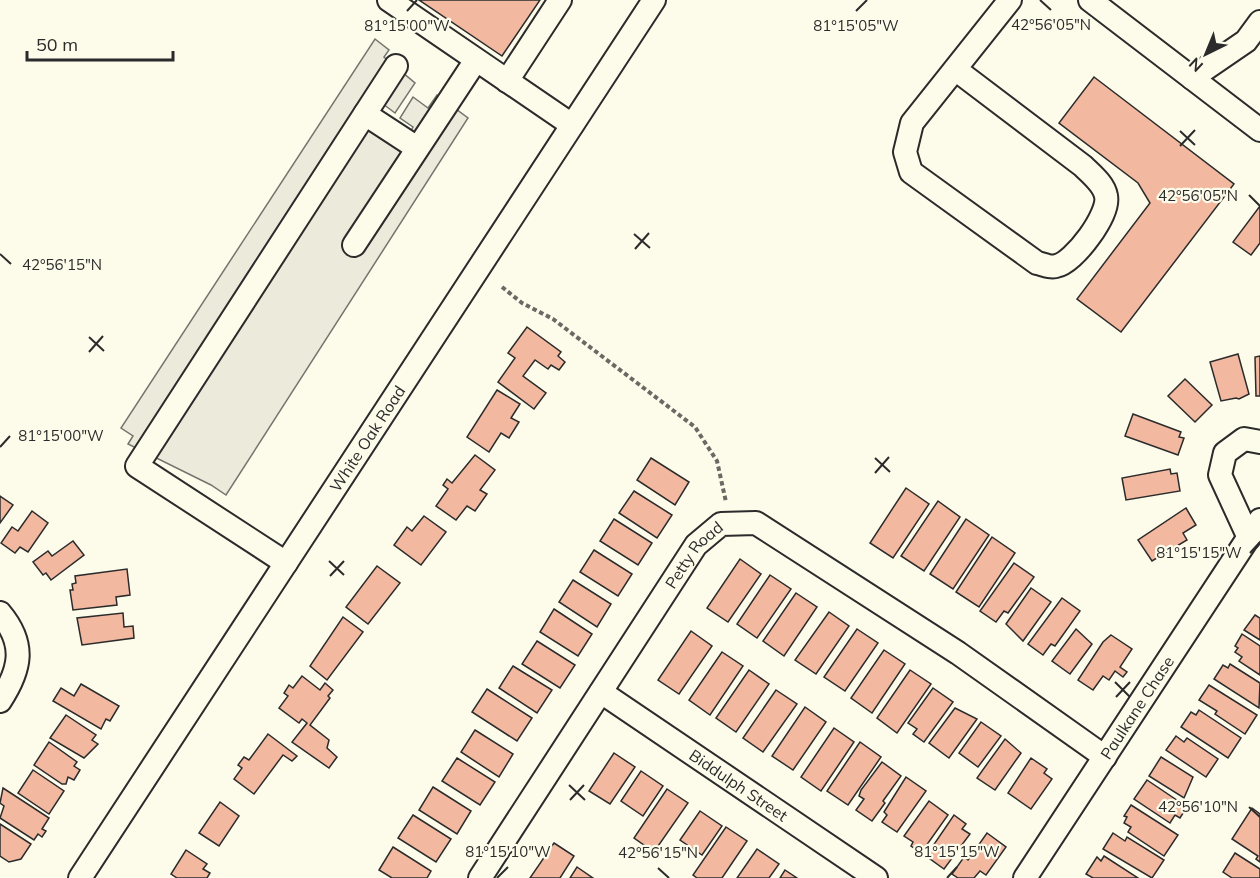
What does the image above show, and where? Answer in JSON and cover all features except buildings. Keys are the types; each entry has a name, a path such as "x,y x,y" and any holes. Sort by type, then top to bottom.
{"street":[{"path":"389,0 572,125"},
{"path":"507,81 560,0"},
{"name":"White Oak Road","path":"80,878 654,0"},
{"path":"955,69 1083,166 1100,184 1107,196 1105,213 1070,259 1055,267 1037,263 911,172 904,152 912,123 955,69 1010,0"},
{"path":"1090,0 1260,130"},
{"path":"1192,78 1246,41 1260,22"},
{"path":"354,245 476,60"},
{"path":"286,563 137,466 396,66"},
{"path":"365,114 417,148"},
{"name":"Paulkane Chase","path":"1025,878 1254,529 1220,475 1225,453 1244,440 1260,442"},
{"name":"Petty Road","path":"480,878 696,545 721,524 756,523 958,653 1105,757"},
{"path":"0,613 13,630 19,663 13,682 0,701"},
{"name":"Biddulph Street","path":"601,692 876,878"}],"path":[{"path":"502,287 522,303 553,319 695,427 717,461 726,502"}],"shaded area":[{"path":"375,39 389,50 384,57 415,83 395,113 383,104 378,111 410,133 413,127 400,118 413,97 428,108 437,95 468,118 226,495 211,485 128,444 133,436 121,428"}]}
